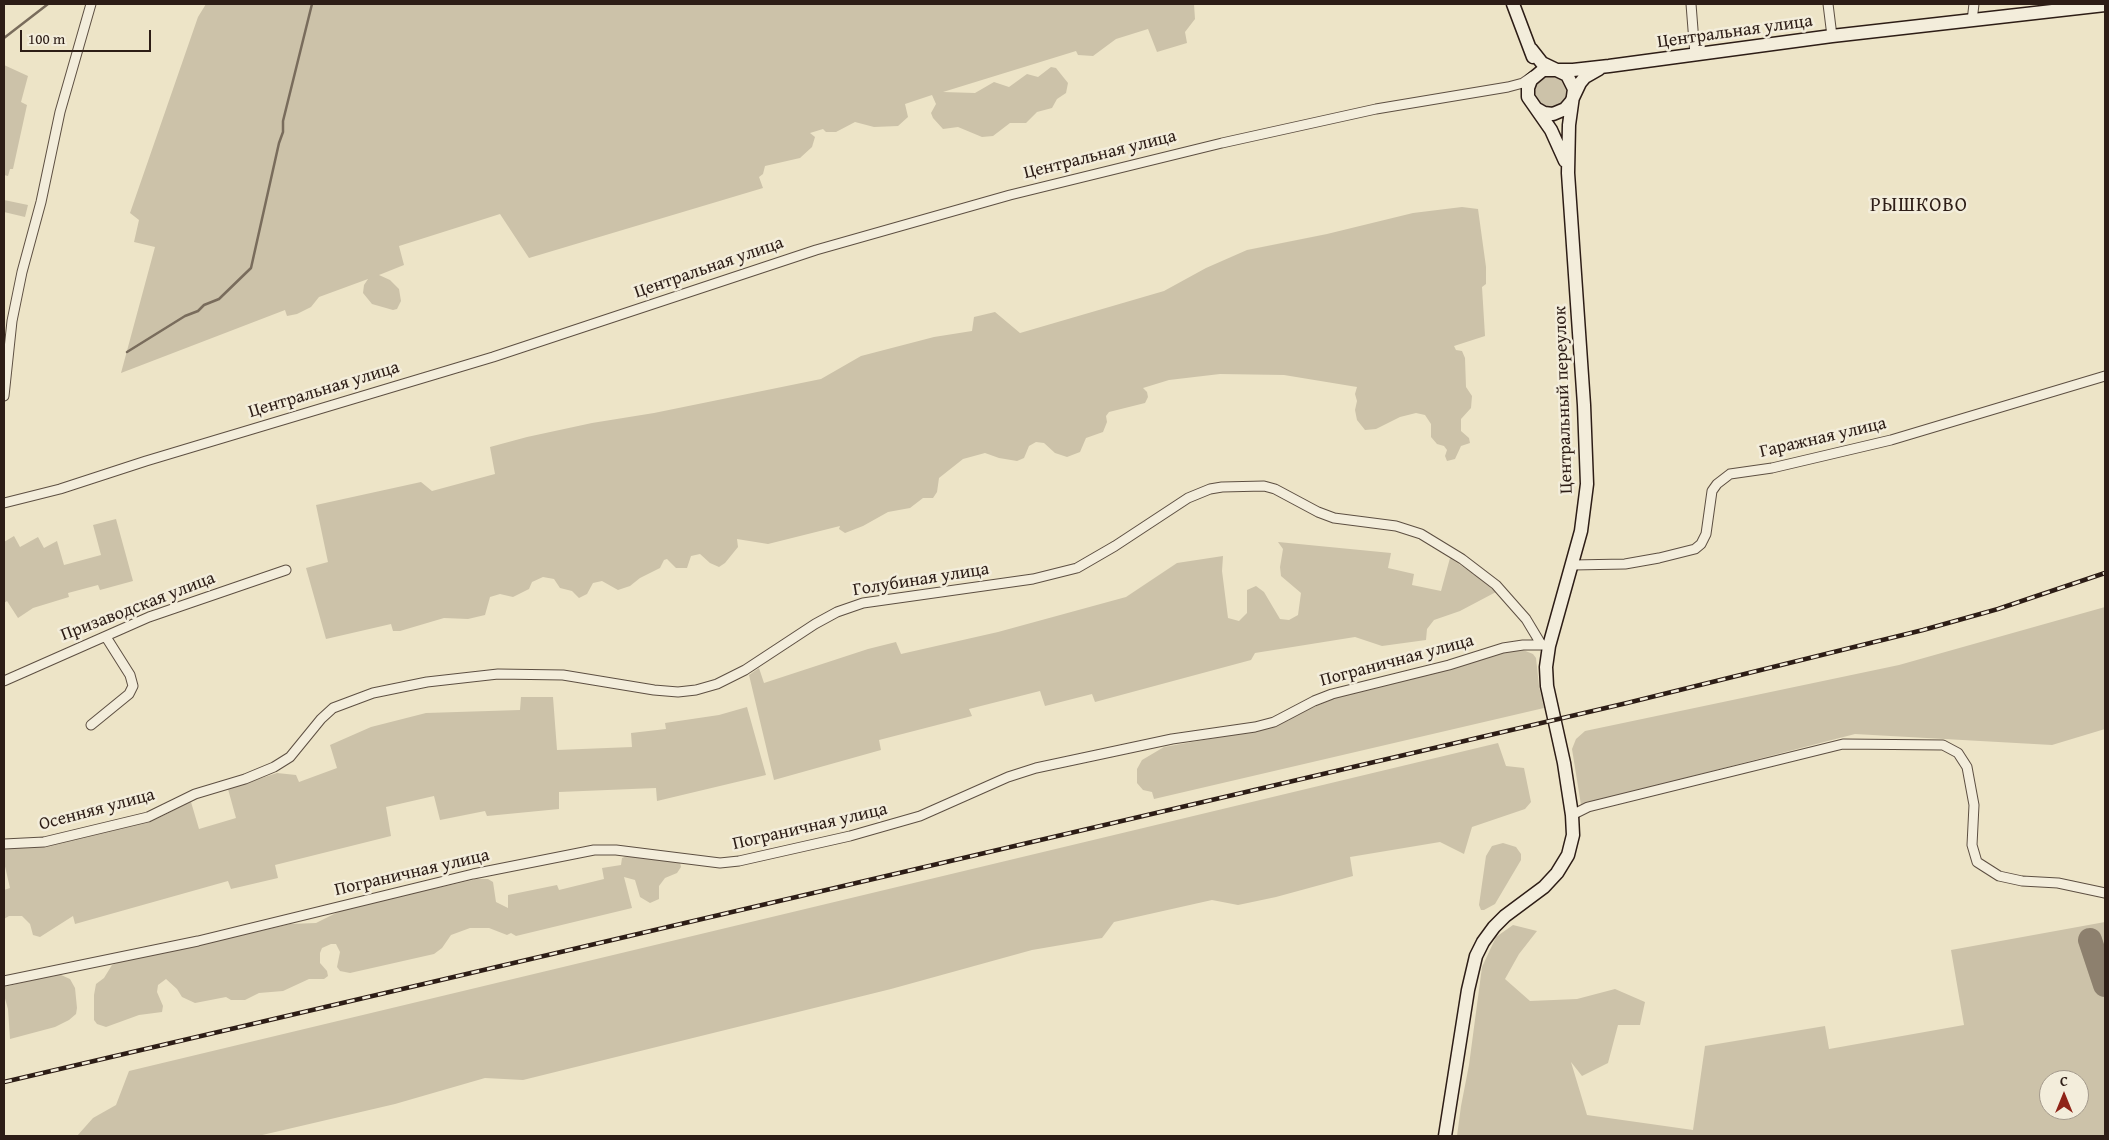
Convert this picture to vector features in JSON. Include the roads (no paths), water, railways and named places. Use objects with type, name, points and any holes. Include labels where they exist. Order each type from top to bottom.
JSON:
[{"type":"main road","points":[[1513,4],[1534,60],[1533,76],[1529,84],[1528,97],[1551,130],[1560,147],[1568,173]]},
{"type":"main road","name":"Центральная улица","points":[[1608,66],[1832,36],[2105,5]]},
{"type":"main road","points":[[1531,48],[1542,63],[1568,75],[1573,84],[1573,98],[1565,109],[1557,113],[1544,113],[1536,109]]},
{"type":"main road","points":[[1533,76],[1543,70],[1608,66]]},
{"type":"main road","points":[[1568,173],[1569,126],[1575,90],[1585,76],[1608,66]]},
{"type":"main road","name":"Центральный переулок","points":[[1445,1136],[1468,990],[1476,956],[1482,942],[1505,916],[1544,887],[1564,864],[1572,846],[1572,815],[1564,763],[1546,677],[1545,645],[1556,621],[1573,565],[1585,506],[1587,462],[1575,246],[1568,173]]},
{"type":"street","points":[[4,396],[12,321],[22,272],[41,202],[60,112],[91,4]]},
{"type":"street","points":[[1691,4],[1695,55]]},
{"type":"street","points":[[1828,4],[1832,36]]},
{"type":"street","points":[[1972,21],[1974,4]]},
{"type":"street","name":"Центральная улица","points":[[4,503],[60,489],[493,357],[816,250],[1010,195],[1222,142],[1435,98],[1508,87],[1533,76]]},
{"type":"street","points":[[1508,87],[1521,89],[1528,97]]},
{"type":"street","name":"Гаражная улица","points":[[1573,565],[1625,564],[1695,549],[1701,544],[1706,534],[1712,491],[1717,484],[1730,474],[1772,468],[1891,440],[2105,376]]},
{"type":"street","name":"Голубиная улица","points":[[195,794],[246,779],[274,767],[290,757],[321,719],[333,708],[374,693],[467,676],[534,674],[590,678],[654,690],[678,692],[696,690],[717,684],[746,670],[815,624],[851,606],[901,597],[1033,579],[1077,568],[1115,546],[1188,498],[1222,487],[1264,486],[1275,488],[1318,512],[1334,518],[1396,526],[1421,534],[1462,559],[1496,585],[1526,619],[1545,645]]},
{"type":"street","name":"Призаводская улица","points":[[4,681],[150,617],[286,570]]},
{"type":"street","points":[[91,725],[129,694],[133,686],[130,675],[106,637]]},
{"type":"street","name":"Пограничная улица","points":[[4,981],[198,941],[474,874],[594,850],[616,850],[703,861],[729,862],[814,844],[920,816],[1008,777],[1036,768],[1172,738],[1254,727],[1274,722],[1314,701],[1332,694],[1440,667],[1503,648],[1545,645]]},
{"type":"street","points":[[1572,815],[1588,807],[1843,744],[1943,745],[1958,753],[1966,767],[1974,805],[1972,846],[1977,862],[1999,876],[2022,881],[2058,883],[2105,892]]},
{"type":"street","name":"Осенняя улица","points":[[4,844],[44,842],[148,816],[195,794]]},
{"type":"waterway","points":[[4,38],[48,4]]},
{"type":"waterway","points":[[127,352],[185,316],[198,311],[204,305],[219,299],[251,268],[283,132],[283,121],[312,4]]},
{"type":"railway","points":[[4,1082],[1627,703],[1923,630],[1998,609],[2105,573]]},
{"type":"district","name":"РЫШКОВО","points":[[1919,206]]}]
